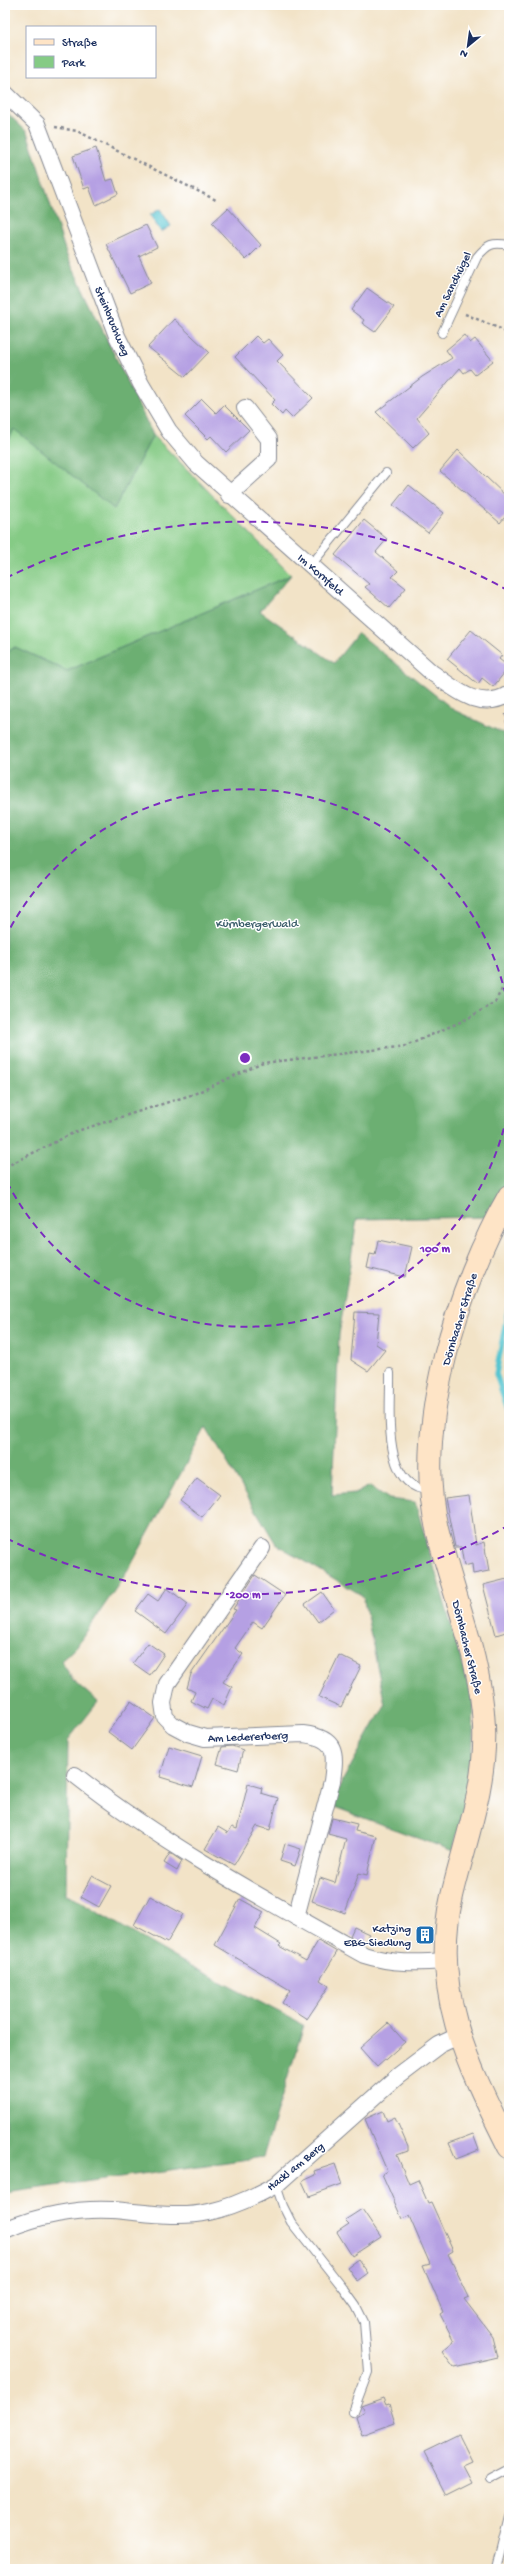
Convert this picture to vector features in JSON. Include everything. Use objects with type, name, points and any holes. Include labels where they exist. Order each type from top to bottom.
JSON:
[{"type":"street","name":"Steinbruchweg","points":[[5,93],[37,124],[117,336],[141,384],[169,431],[196,463],[229,495]]},
{"type":"street","points":[[229,495],[269,459],[269,439],[245,408]]},
{"type":"street","name":"Im Kornfeld","points":[[229,495],[311,565],[426,667],[456,690],[474,700],[488,702],[506,696]]},
{"type":"street","name":"Dörnbacher Straße","points":[[509,1196],[496,1219],[476,1265],[446,1357],[431,1444],[431,1490],[447,1568],[472,1652],[481,1693],[484,1728],[481,1776],[477,1802],[452,1898],[446,1933],[446,1961],[452,2011],[458,2036],[467,2061],[509,2147]]},
{"type":"street","name":"Am Ledererberg","points":[[262,1548],[167,1684],[162,1703],[165,1717],[173,1725],[205,1738],[303,1734],[318,1736],[327,1741],[333,1750],[335,1760],[332,1781],[296,1917]]},
{"type":"street","points":[[75,1775],[98,1793],[195,1857],[296,1917],[364,1955],[384,1961],[403,1963],[446,1961]]},
{"type":"street","name":"Hackl am Berg","points":[[5,2230],[28,2220],[88,2211],[179,2215],[208,2212],[232,2206],[276,2185],[398,2076],[439,2045],[458,2036]]},
{"type":"lane","name":"Am Sandhügel","points":[[442,333],[481,252],[496,243],[509,245]]},
{"type":"lane","points":[[311,565],[386,473]]},
{"type":"lane","points":[[390,1373],[391,1444],[397,1467],[413,1486],[431,1490]]},
{"type":"lane","points":[[276,2185],[283,2206],[291,2222],[343,2288],[356,2306],[364,2322],[368,2372],[353,2412]]},
{"type":"lane","points":[[490,2479],[509,2469]]},
{"type":"lane","points":[[496,2569],[509,2517]]},
{"type":"path","points":[[37,124],[78,131],[218,201]]},
{"type":"path","points":[[453,309],[504,330],[509,336]]},
{"type":"path","points":[[506,696],[509,745]]},
{"type":"path","points":[[5,1166],[77,1131],[194,1094],[263,1063],[406,1046],[467,1019],[495,1002],[509,976]]},
{"type":"green space","points":[[5,111],[27,132],[67,256],[153,435],[114,509],[14,429],[5,449]]},
{"type":"green space","points":[[14,428],[114,509],[153,435],[291,575],[67,671],[15,647],[5,654],[5,449]]},
{"type":"green space","name":"Kürnbergerwald","points":[[291,575],[260,611],[334,663],[358,633],[454,710],[503,733],[509,744],[509,1185],[489,1217],[357,1219],[339,1335],[332,1495],[355,1493],[370,1486],[389,1499],[415,1502],[474,1703],[472,1775],[453,1851],[329,1805],[385,1705],[363,1596],[276,1544],[206,1427],[129,1569],[76,1647],[61,1661],[74,1681],[98,1702],[68,1740],[66,1894],[183,1962],[304,2025],[263,2157],[5,2193],[5,654],[15,647],[67,671]]},
{"type":"water","points":[[160,209],[171,226],[161,232],[150,215]]},
{"type":"building","points":[[96,148],[106,181],[113,179],[118,194],[96,205],[89,187],[84,189],[73,156]]},
{"type":"building","points":[[228,208],[261,245],[246,260],[212,223]]},
{"type":"building","points":[[146,225],[157,247],[139,256],[151,283],[130,293],[106,244]]},
{"type":"building","points":[[367,288],[394,307],[375,332],[362,323],[364,320],[351,310]]},
{"type":"building","points":[[174,319],[209,352],[185,377],[148,347]]},
{"type":"building","points":[[464,335],[470,343],[475,339],[493,361],[475,375],[470,369],[464,373],[460,368],[417,418],[429,433],[413,448],[376,412],[422,377],[452,358],[446,350]]},
{"type":"building","points":[[256,336],[263,343],[268,339],[283,355],[277,361],[313,398],[292,418],[285,411],[282,415],[271,404],[275,400],[235,357]]},
{"type":"building","points":[[202,399],[216,413],[224,405],[249,430],[226,452],[211,436],[208,439],[185,416]]},
{"type":"building","points":[[458,450],[509,499],[509,512],[500,523],[440,471]]},
{"type":"building","points":[[409,485],[444,513],[428,533],[393,505]]},
{"type":"building","points":[[364,520],[387,539],[376,552],[398,571],[392,577],[406,588],[389,608],[365,587],[369,584],[335,555]]},
{"type":"building","points":[[471,630],[502,655],[499,659],[509,667],[493,687],[482,678],[478,684],[447,659]]},
{"type":"building","points":[[378,1240],[412,1247],[405,1277],[367,1268],[370,1254],[375,1255]]},
{"type":"building","points":[[355,1312],[379,1313],[376,1344],[385,1350],[368,1371],[351,1360]]},
{"type":"building","points":[[197,1478],[220,1495],[202,1517],[180,1500]]},
{"type":"building","points":[[469,1495],[476,1545],[484,1542],[489,1571],[473,1574],[472,1564],[464,1566],[461,1547],[455,1547],[445,1498]]},
{"type":"building","points":[[255,1575],[285,1595],[262,1628],[253,1622],[235,1648],[243,1654],[223,1682],[232,1687],[224,1705],[212,1699],[207,1709],[191,1701],[195,1692],[187,1688],[191,1674],[236,1610],[233,1609]]},
{"type":"building","points":[[507,1579],[509,1587],[509,1631],[496,1635],[483,1585]]},
{"type":"building","points":[[167,1588],[188,1604],[166,1634],[135,1611],[148,1594],[158,1601]]},
{"type":"building","points":[[322,1592],[334,1609],[318,1622],[305,1604]]},
{"type":"building","points":[[148,1643],[164,1654],[150,1675],[133,1663]]},
{"type":"building","points":[[339,1655],[361,1666],[341,1707],[319,1697]]},
{"type":"building","points":[[131,1701],[155,1718],[132,1750],[108,1732]]},
{"type":"building","points":[[169,1746],[202,1756],[193,1787],[160,1777]]},
{"type":"building","points":[[232,1746],[243,1750],[238,1770],[217,1764],[222,1747]]},
{"type":"building","points":[[248,1784],[262,1788],[261,1793],[278,1798],[270,1830],[257,1826],[234,1865],[205,1849],[218,1827],[228,1833],[232,1827],[237,1829]]},
{"type":"building","points":[[332,1818],[357,1824],[355,1831],[376,1836],[367,1875],[359,1873],[345,1913],[312,1901],[320,1878],[335,1883],[346,1839],[328,1834]]},
{"type":"building","points":[[285,1844],[301,1849],[295,1866],[280,1861]]},
{"type":"building","points":[[170,1853],[182,1861],[177,1871],[164,1863]]},
{"type":"building","points":[[92,1876],[111,1886],[99,1907],[81,1897]]},
{"type":"building","points":[[150,1896],[183,1914],[167,1943],[134,1925]]},
{"type":"building","points":[[240,1899],[264,1912],[255,1928],[281,1944],[279,1946],[306,1961],[318,1941],[337,1952],[320,1980],[329,1986],[307,2019],[282,2003],[290,1990],[215,1945]]},
{"type":"building","points":[[354,1927],[369,1934],[364,1944],[350,1936]]},
{"type":"building","points":[[388,2023],[405,2042],[377,2067],[360,2048]]},
{"type":"building","points":[[383,2111],[387,2121],[395,2117],[408,2147],[408,2151],[397,2155],[409,2184],[418,2180],[428,2203],[431,2202],[453,2251],[448,2254],[469,2297],[464,2299],[493,2337],[498,2357],[454,2367],[442,2351],[454,2341],[440,2314],[443,2312],[423,2266],[430,2264],[409,2216],[402,2219],[382,2174],[387,2171],[365,2119]]},
{"type":"building","points":[[473,2134],[479,2150],[456,2159],[449,2143]]},
{"type":"building","points":[[335,2164],[342,2184],[309,2196],[302,2181],[315,2175],[314,2171]]},
{"type":"building","points":[[362,2209],[381,2237],[352,2256],[337,2232],[349,2224],[345,2220]]},
{"type":"building","points":[[358,2259],[368,2273],[357,2281],[347,2267]]},
{"type":"building","points":[[383,2398],[386,2405],[389,2404],[395,2423],[362,2435],[356,2417],[364,2412],[361,2406]]},
{"type":"building","points":[[459,2435],[472,2461],[463,2465],[472,2482],[446,2495],[424,2452]]},
{"type":"waterway","points":[[509,1305],[496,1374],[509,1412]]},
{"type":"place","name":"Katzing EBG-Siedlung","points":[[425,1935]]}]
